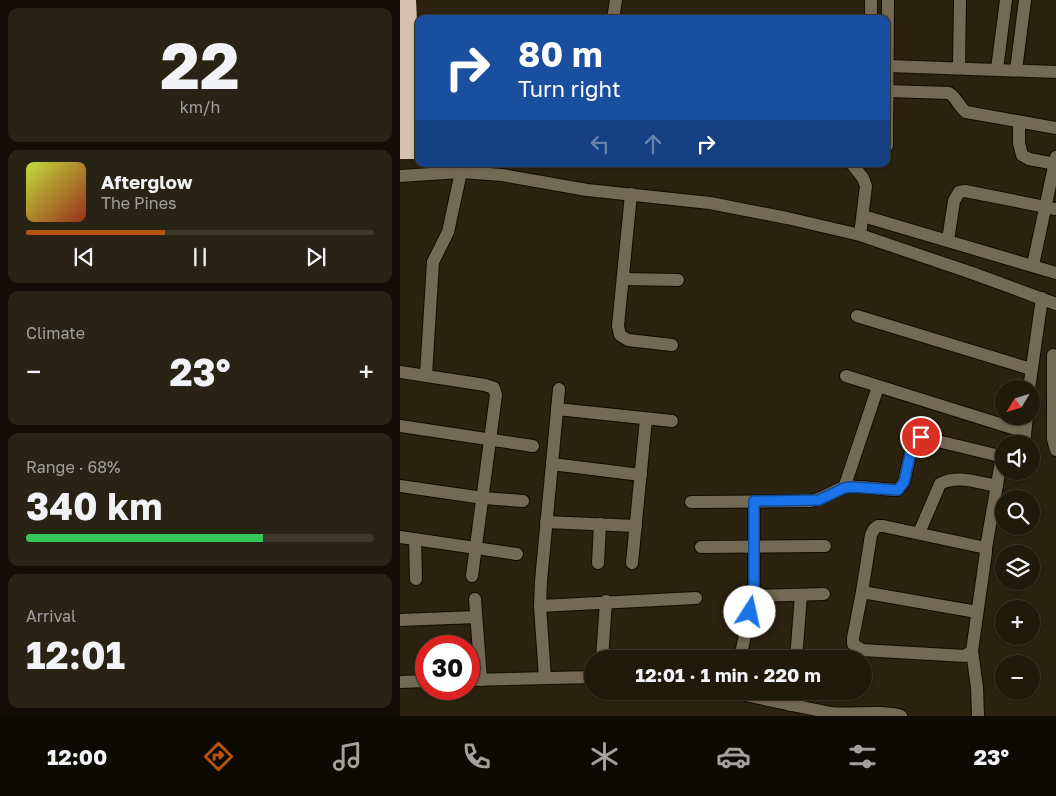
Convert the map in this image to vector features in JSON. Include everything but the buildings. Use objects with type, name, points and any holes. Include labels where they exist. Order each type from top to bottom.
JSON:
[{"type":"street","points":[[614,15],[616,0]]},
{"type":"street","points":[[870,15],[871,0]]},
{"type":"street","points":[[888,0],[888,15]]},
{"type":"street","points":[[959,68],[960,0]]},
{"type":"street","points":[[997,69],[1006,0]]},
{"type":"street","points":[[1016,70],[1025,0]]},
{"type":"street","points":[[890,66],[1056,72]]},
{"type":"street","points":[[890,91],[949,93],[954,96],[966,112],[1056,128]]},
{"type":"street","points":[[1019,122],[1019,143],[1022,155],[1029,159],[1056,162],[1051,208],[1033,265]]},
{"type":"street","points":[[854,167],[863,178],[866,186],[860,235]]},
{"type":"street","points":[[400,176],[461,172],[502,175],[587,190],[710,203],[787,218],[860,235],[1056,304]]},
{"type":"street","points":[[426,375],[433,262],[448,232],[461,172]]},
{"type":"street","points":[[948,240],[954,201],[959,192],[965,191],[1051,208]]},
{"type":"street","points":[[631,194],[618,326],[620,335],[628,340],[638,342],[672,345]]},
{"type":"street","points":[[863,216],[1056,273]]},
{"type":"street","points":[[623,279],[678,280]]},
{"type":"street","points":[[1031,380],[1042,298]]},
{"type":"street","points":[[857,316],[1032,369]]},
{"type":"street","points":[[1053,355],[1053,438],[1056,450]]},
{"type":"street","points":[[400,372],[494,388],[496,395],[472,576]]},
{"type":"street","points":[[846,376],[1016,435]]},
{"type":"street","points":[[844,488],[878,386]]},
{"type":"street","points":[[545,678],[540,606],[541,581],[559,389]]},
{"type":"street","points":[[557,409],[672,421]]},
{"type":"street","points":[[632,563],[646,419]]},
{"type":"street","points":[[400,426],[533,446]]},
{"type":"street","points":[[691,502],[819,500],[844,488],[898,490],[904,482],[913,442],[916,438],[921,437],[995,454]]},
{"type":"street","points":[[552,464],[641,475]]},
{"type":"street","points":[[919,533],[940,484],[947,480],[955,479],[998,486]]},
{"type":"street","points":[[978,716],[977,688],[972,651],[986,548],[999,480]]},
{"type":"street","points":[[400,486],[483,498],[523,501]]},
{"type":"street","points":[[742,650],[753,596],[754,501]]},
{"type":"street","points":[[546,522],[636,526]]},
{"type":"street","points":[[598,563],[600,524]]},
{"type":"street","points":[[972,651],[965,656],[862,650],[853,644],[852,638],[871,535],[878,526],[986,548]]},
{"type":"street","points":[[400,537],[517,554]]},
{"type":"street","points":[[415,539],[416,579]]},
{"type":"street","points":[[701,547],[825,546]]},
{"type":"street","points":[[862,592],[977,612]]},
{"type":"street","points":[[753,596],[824,594]]},
{"type":"street","points":[[797,650],[801,595]]},
{"type":"street","points":[[540,606],[696,598]]},
{"type":"street","points":[[474,599],[476,635]]},
{"type":"street","points":[[603,650],[606,602]]},
{"type":"street","points":[[400,620],[476,618]]},
{"type":"street","points":[[480,680],[584,677]]},
{"type":"street","points":[[400,682],[415,681]]},
{"type":"street","points":[[767,700],[814,713],[846,715],[888,714],[901,716]]},
{"type":"street","points":[[790,705],[791,700]]},
{"type":"route","points":[[750,612],[754,592],[754,501],[819,500],[844,488],[852,487],[898,490],[904,482],[913,442],[916,438],[921,437]]}]
